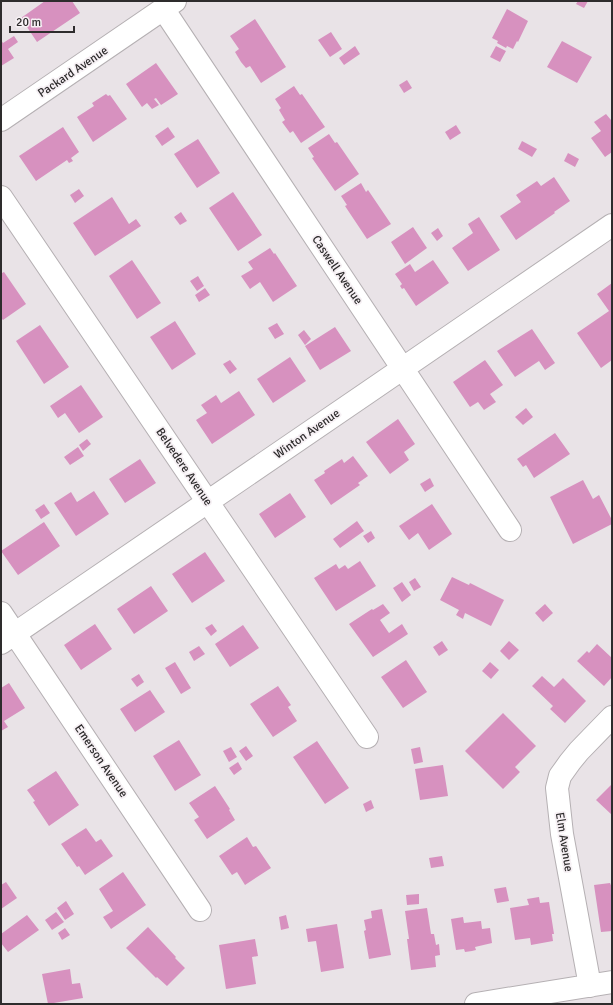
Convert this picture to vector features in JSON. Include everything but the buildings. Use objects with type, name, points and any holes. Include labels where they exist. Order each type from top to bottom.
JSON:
[{"type":"street","name":"Packard Avenue","points":[[1,120],[170,5]]},
{"type":"street","name":"Caswell Avenue","points":[[170,5],[402,368],[510,530]]},
{"type":"street","name":"Belvedere Avenue","points":[[1,197],[367,737]]},
{"type":"street","name":"Winton Avenue","points":[[8,638],[208,503],[402,368],[612,225]]},
{"type":"street","name":"Emerson Avenue","points":[[1,613],[8,638],[200,910]]},
{"type":"street","name":"Elm Avenue","points":[[590,986],[562,834],[557,788],[560,776],[574,757],[612,717]]},
{"type":"street","points":[[476,1004],[612,982]]}]
